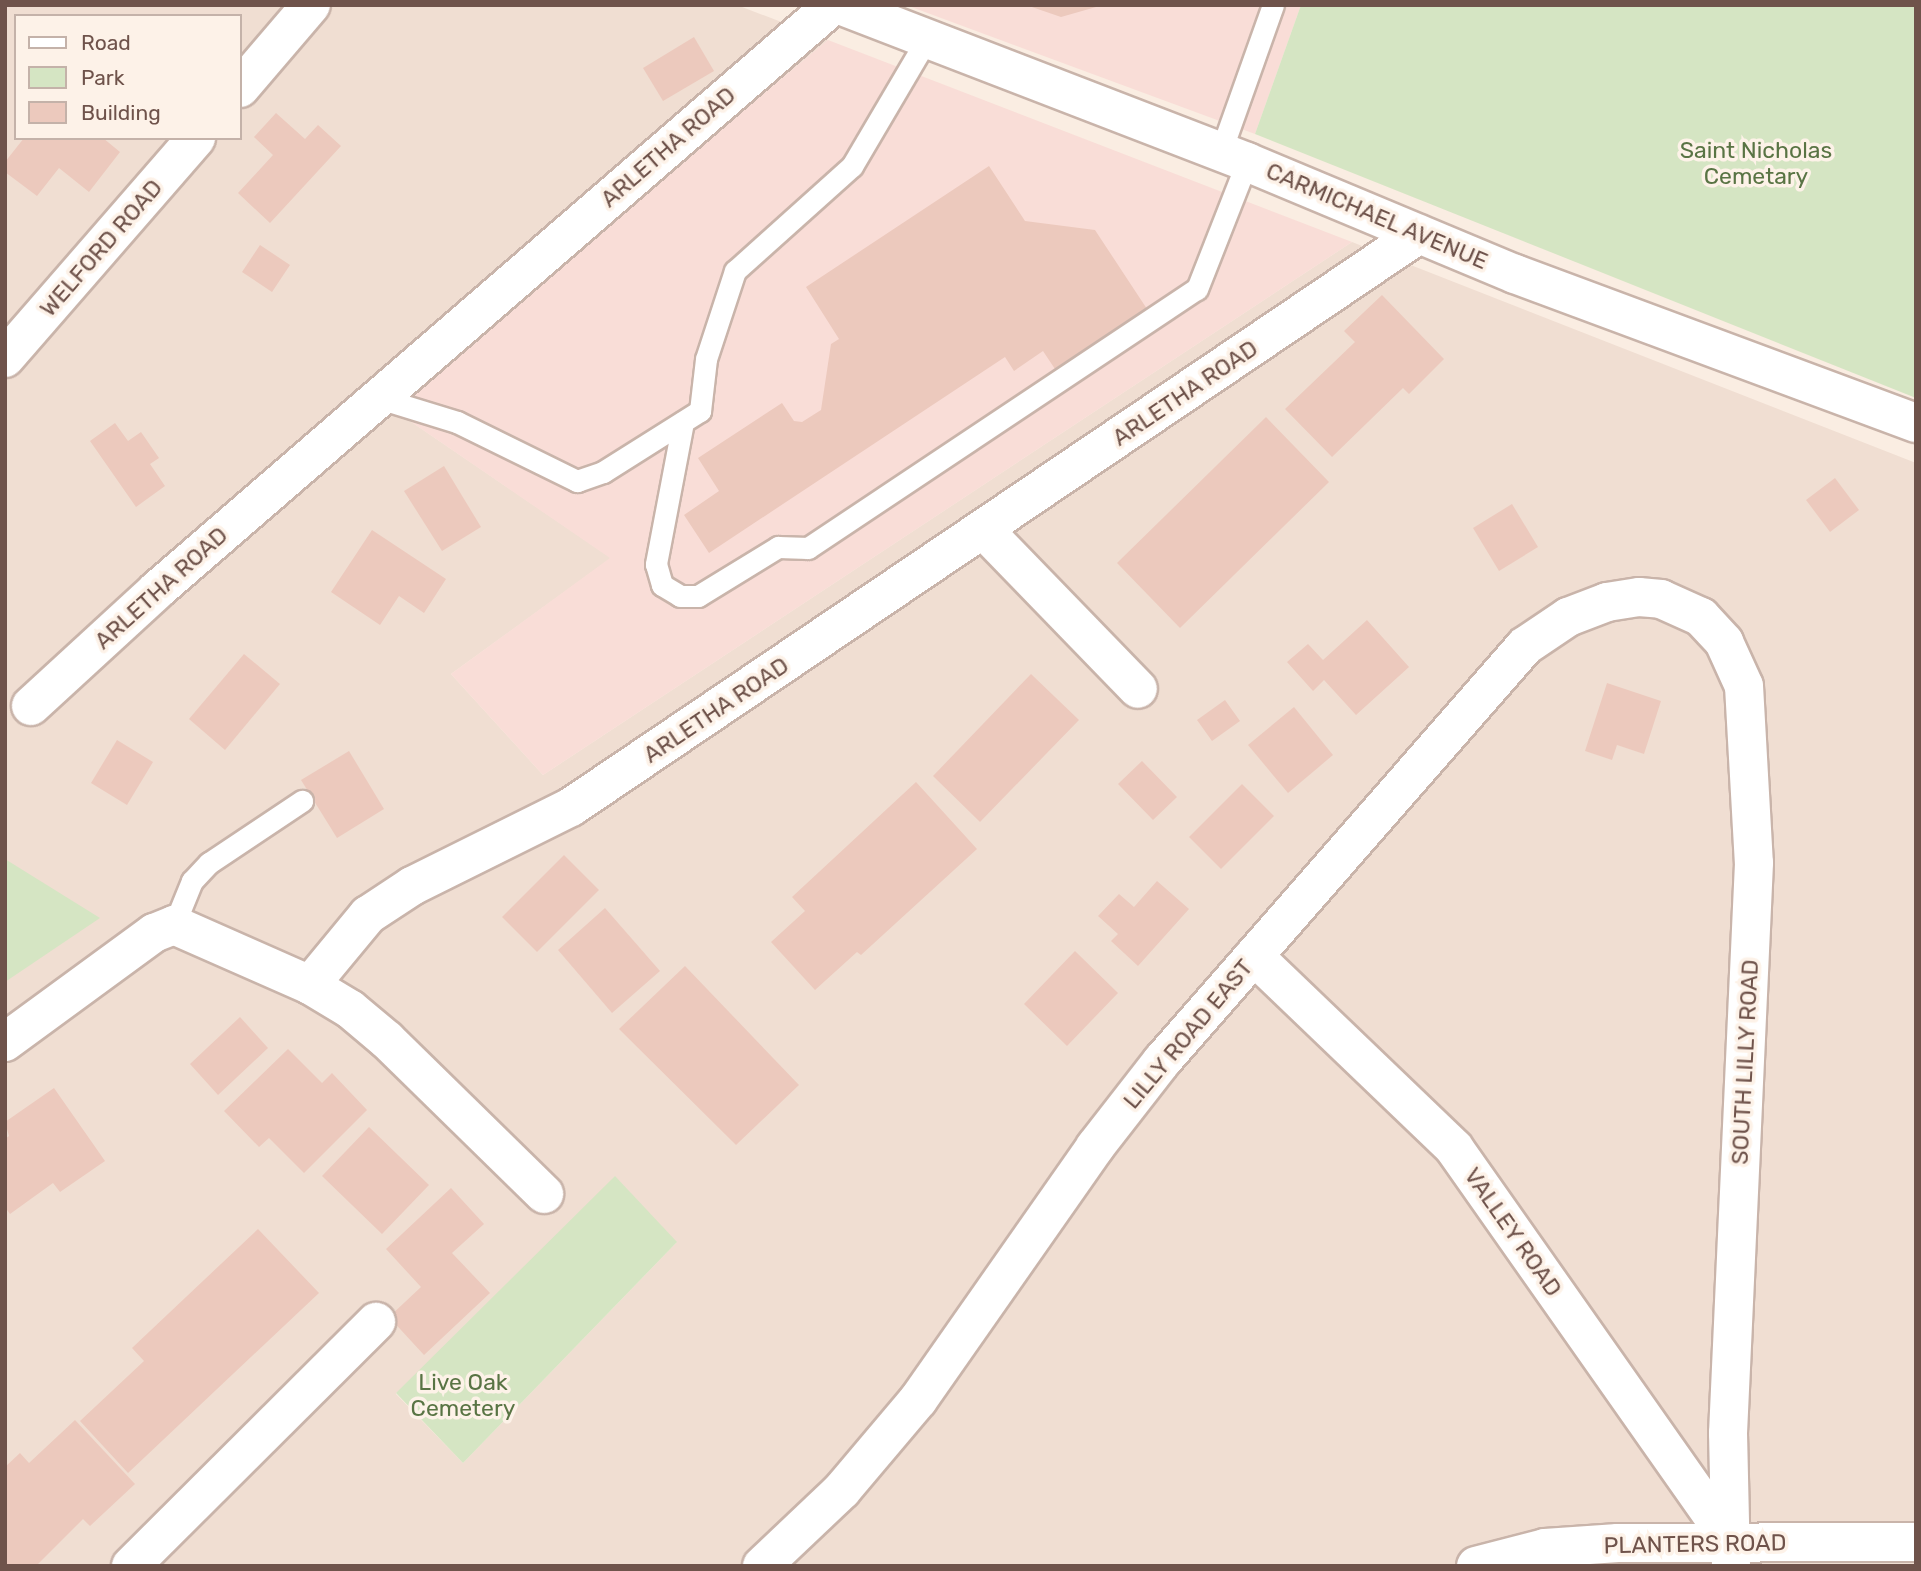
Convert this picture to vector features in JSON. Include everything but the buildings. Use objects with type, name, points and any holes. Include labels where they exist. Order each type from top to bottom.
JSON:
[{"type":"street","points":[[242,86],[311,5]]},
{"type":"street","name":"ARLETHA ROAD","points":[[31,706],[379,398],[833,5]]},
{"type":"street","name":"CARMICHAEL AVENUE","points":[[839,5],[881,12],[928,37],[1234,156],[1419,234],[1916,424]]},
{"type":"street","name":"WELFORD ROAD","points":[[5,358],[194,140]]},
{"type":"street","name":"ARLETHA ROAD","points":[[310,985],[368,915],[412,887],[571,807],[1419,234]]},
{"type":"street","points":[[984,530],[1138,689]]},
{"type":"street","name":"LILLY ROAD EAST","points":[[762,1566],[842,1490],[918,1400],[1095,1147],[1161,1062],[1525,646],[1568,617],[1607,602],[1639,597],[1682,607]]},
{"type":"street","name":"SOUTH LILLY ROAD","points":[[1682,607],[1702,617],[1724,642],[1744,686],[1754,863],[1728,1433],[1731,1554]]},
{"type":"street","points":[[5,1042],[154,933],[174,925],[310,985],[350,1009],[387,1040],[544,1194]]},
{"type":"street","name":"VALLEY ROAD","points":[[1254,956],[1454,1149],[1731,1554]]},
{"type":"street","points":[[131,1566],[376,1322]]},
{"type":"street","name":"PLANTERS ROAD","points":[[1476,1566],[1545,1548],[1731,1554],[1916,1542]]},
{"type":"lane","points":[[683,422],[656,564],[662,585],[680,596],[698,596],[778,547],[808,548],[1197,289],[1273,5]]},
{"type":"lane","points":[[379,398],[447,418],[576,481],[603,472],[700,411],[706,359],[735,271],[852,166],[928,37]]},
{"type":"lane","points":[[174,925],[192,881],[208,863],[302,802]]},
{"type":"shaded area","points":[[5,5],[737,5],[828,40],[388,406],[611,558],[451,674],[543,775],[1352,242],[1916,463],[1916,1566],[5,1566]],"holes":[[[677,1242],[463,1463],[396,1393]]]},
{"type":"shaded area","points":[[906,5],[1301,5],[1255,134]]},
{"type":"shaded area","points":[[828,40],[1352,242],[543,775],[451,674],[610,558],[388,406]]},
{"type":"green space","name":"Saint Nicholas Cemetary","points":[[1301,5],[1916,5],[1916,398],[1255,134]]},
{"type":"green space","points":[[5,859],[100,918],[5,982]]},
{"type":"green space","name":"Live Oak Cemetery","points":[[615,1176],[677,1242],[463,1463],[396,1393]]}]
